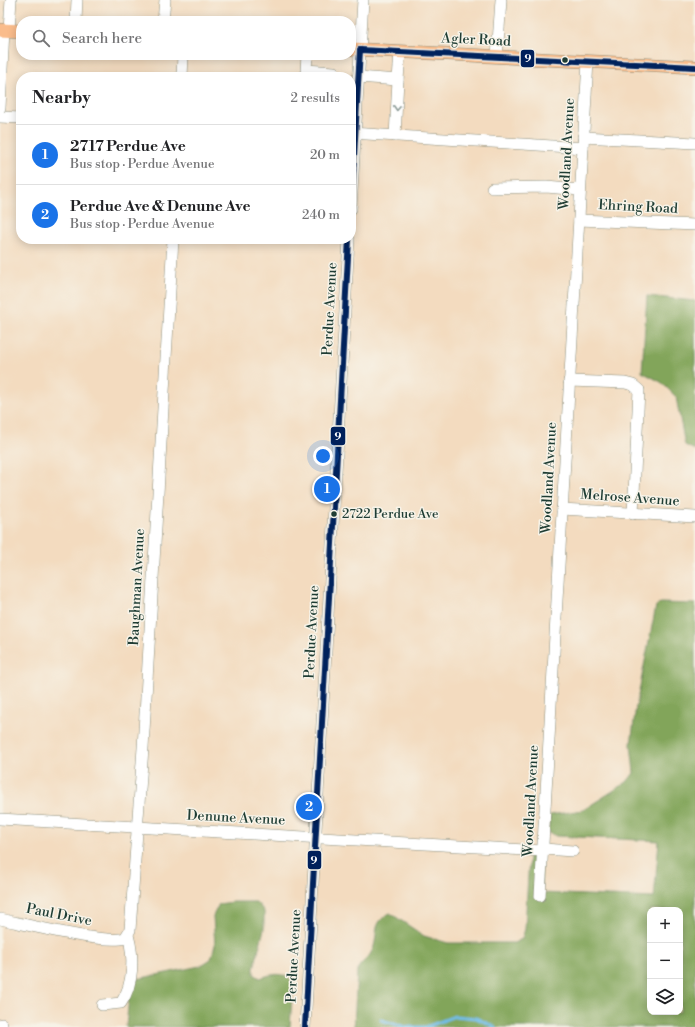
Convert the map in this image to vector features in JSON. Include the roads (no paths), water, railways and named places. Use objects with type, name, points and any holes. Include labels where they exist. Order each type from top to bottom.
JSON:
[{"type":"main road","name":"Agler Road","points":[[356,50],[695,67]]},
{"type":"street","points":[[0,108],[11,0]]},
{"type":"street","points":[[76,16],[77,0]]},
{"type":"street","points":[[163,16],[165,0]]},
{"type":"street","points":[[356,44],[363,0]]},
{"type":"street","points":[[497,57],[501,0]]},
{"type":"street","points":[[395,136],[400,52]]},
{"type":"street","points":[[356,59],[358,77],[356,98]]},
{"type":"street","points":[[182,72],[183,60]]},
{"type":"street","points":[[307,60],[306,70],[334,72]]},
{"type":"street","name":"Woodland Avenue","points":[[540,896],[588,61]]},
{"type":"street","points":[[358,77],[398,80]]},
{"type":"street","points":[[0,117],[16,118]]},
{"type":"street","points":[[356,133],[395,136],[583,142],[695,143]]},
{"type":"street","points":[[492,188],[546,187],[580,190]]},
{"type":"street","name":"Ehring Road","points":[[579,220],[695,225]]},
{"type":"street","name":"Baughman Avenue","points":[[102,1005],[121,1003],[126,996],[132,952],[128,935],[130,930],[143,748],[173,244]]},
{"type":"street","name":"Perdue Avenue","points":[[306,1027],[349,244]]},
{"type":"street","points":[[569,381],[625,383],[633,385],[639,390],[633,514]]},
{"type":"street","name":"Melrose Avenue","points":[[562,509],[695,517]]},
{"type":"street","name":"Denune Avenue","points":[[0,819],[316,838],[573,851]]},
{"type":"street","name":"Paul Drive","points":[[0,919],[61,932],[112,940],[120,940],[128,935]]},
{"type":"waterway","points":[[381,1020],[406,1027],[426,1027],[455,1016],[476,1018],[495,1027]]},
{"type":"place","name":"2717 Perdue Ave","points":[[327,489]]},
{"type":"place","name":"2722 Perdue Ave","points":[[334,514]]},
{"type":"place","name":"Perdue Ave & Denune Ave","points":[[309,807]]}]
